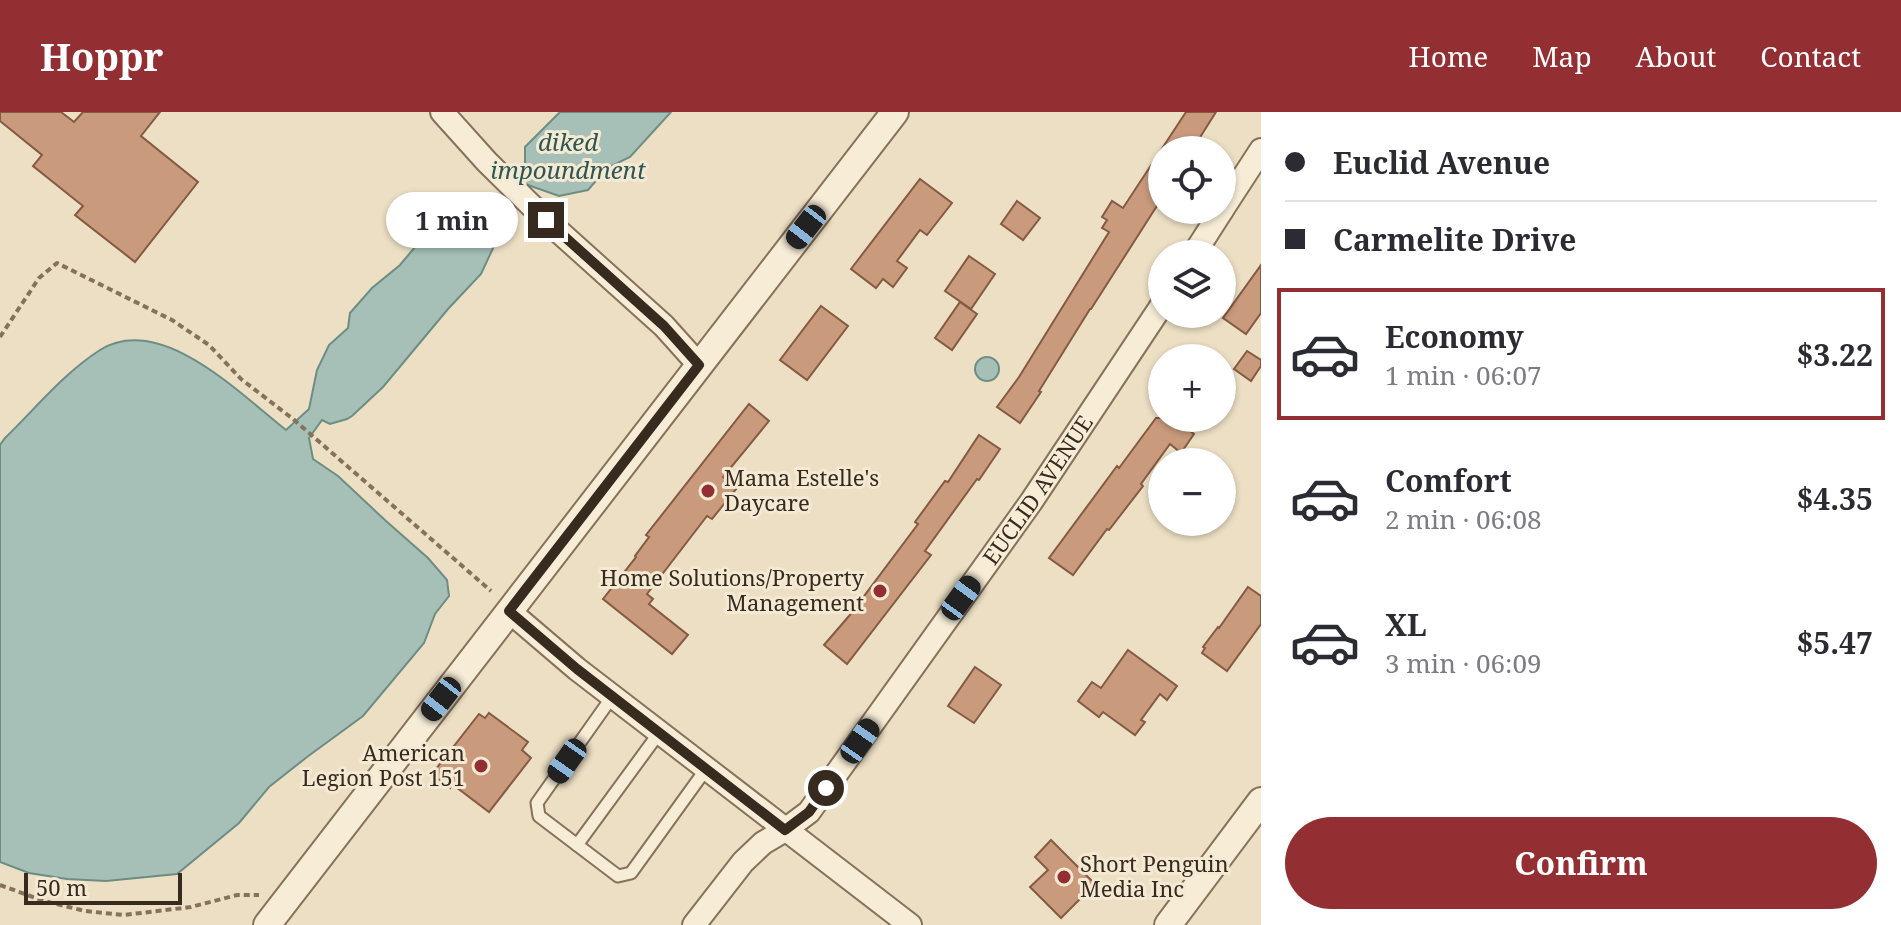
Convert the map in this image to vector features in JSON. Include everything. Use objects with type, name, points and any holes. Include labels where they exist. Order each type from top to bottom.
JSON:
[{"type":"street","points":[[442,112],[487,162],[546,220],[664,326],[699,365]]},
{"type":"street","points":[[267,925],[895,112]]},
{"type":"street","points":[[1236,188],[1261,150]]},
{"type":"street","name":"EUCLID AVENUE","points":[[694,925],[743,862],[763,843],[809,812],[1031,502],[1148,326]]},
{"type":"street","points":[[509,611],[612,697],[910,925]]},
{"type":"street","points":[[1168,925],[1261,801]]},
{"type":"lane","points":[[612,697],[537,803],[539,816],[618,876],[631,873],[706,769]]},
{"type":"lane","points":[[577,845],[659,733]]},
{"type":"path","points":[[0,337],[39,278],[57,263],[172,320],[209,345],[241,379],[293,419],[491,591]]},
{"type":"path","points":[[0,885],[44,901],[85,911],[124,915],[191,907],[237,895],[259,895],[283,904]]},
{"type":"water","name":"diked impoundment","points":[[560,112],[671,112],[630,157],[607,168],[588,190],[559,196],[525,184],[525,147]]},
{"type":"water","points":[[514,203],[481,274],[383,387],[347,419],[330,424],[322,420],[309,438],[313,459],[338,476],[428,558],[447,580],[449,596],[435,614],[424,643],[363,716],[269,787],[239,823],[177,874],[106,881],[67,879],[29,873],[0,862],[0,445],[5,438],[74,369],[100,350],[124,341],[148,342],[174,349],[223,379],[286,430],[309,409],[317,370],[329,345],[348,328],[350,313],[372,288],[400,265],[415,247],[440,230]]},
{"type":"water","points":[[987,357],[995,361],[999,369],[995,377],[987,381],[979,377],[975,369],[979,361]]},
{"type":"building","points":[[0,112],[61,112],[74,122],[83,112],[160,112],[141,136],[198,182],[135,262],[75,215],[83,206],[33,166],[42,155],[0,121]]},
{"type":"building","points":[[1186,112],[1216,112],[1201,136],[1170,136]]},
{"type":"building","points":[[1148,170],[1148,220],[1020,423],[997,407],[1109,232],[1102,228],[1107,220],[1102,217],[1112,201],[1123,208]]},
{"type":"building","points":[[920,179],[952,203],[927,235],[920,230],[897,261],[907,268],[893,287],[883,279],[876,288],[851,269]]},
{"type":"building","points":[[1017,201],[1040,218],[1023,240],[1001,224]]},
{"type":"building","points":[[969,256],[995,274],[971,309],[945,291]]},
{"type":"building","points":[[1261,265],[1261,313],[1246,334],[1236,327],[1236,300]]},
{"type":"building","points":[[960,302],[977,314],[952,350],[935,338]]},
{"type":"building","points":[[821,306],[848,326],[807,380],[780,360]]},
{"type":"building","points":[[1247,351],[1261,360],[1261,366],[1251,381],[1236,370]]},
{"type":"building","points":[[749,404],[769,421],[723,477],[737,488],[712,519],[707,516],[647,594],[653,599],[649,604],[688,635],[672,654],[603,599],[636,557],[649,537],[646,535]]},
{"type":"building","points":[[1148,429],[1148,432],[1194,434],[1184,448],[1175,448],[1170,444],[1167,448],[1148,448],[1148,474],[1141,484],[1143,486],[1073,575],[1049,558],[1117,466],[1119,468]]},
{"type":"building","points":[[979,435],[1000,449],[925,551],[931,555],[847,664],[824,645],[918,524],[915,522],[945,481],[948,482]]},
{"type":"building","points":[[1248,587],[1261,596],[1261,624],[1227,671],[1202,653],[1203,647]]},
{"type":"building","points":[[1128,650],[1177,686],[1167,700],[1160,694],[1141,720],[1145,722],[1135,735],[1103,712],[1099,717],[1078,701],[1092,682],[1101,688]]},
{"type":"building","points":[[975,667],[1001,685],[974,723],[948,706]]},
{"type":"building","name":"American Legion Post 151","points":[[489,713],[528,742],[522,750],[531,758],[489,812],[452,784],[450,788],[432,774],[479,714],[485,718]]},
{"type":"building","name":"Short Penguin Media Inc","points":[[1051,840],[1095,884],[1061,918],[1030,887],[1048,870],[1035,857]]},
{"type":"place","name":"Mama Estelle's Daycare","points":[[708,491]]},
{"type":"place","name":"Home Solutions/Property Management","points":[[880,591]]},
{"type":"place","name":"American Legion Post 151","points":[[481,766]]},
{"type":"place","name":"Short Penguin Media Inc","points":[[1064,877]]},
{"type":"route","points":[[546,220],[664,326],[699,365],[509,611],[577,669],[785,830],[809,812],[826,788]]}]
